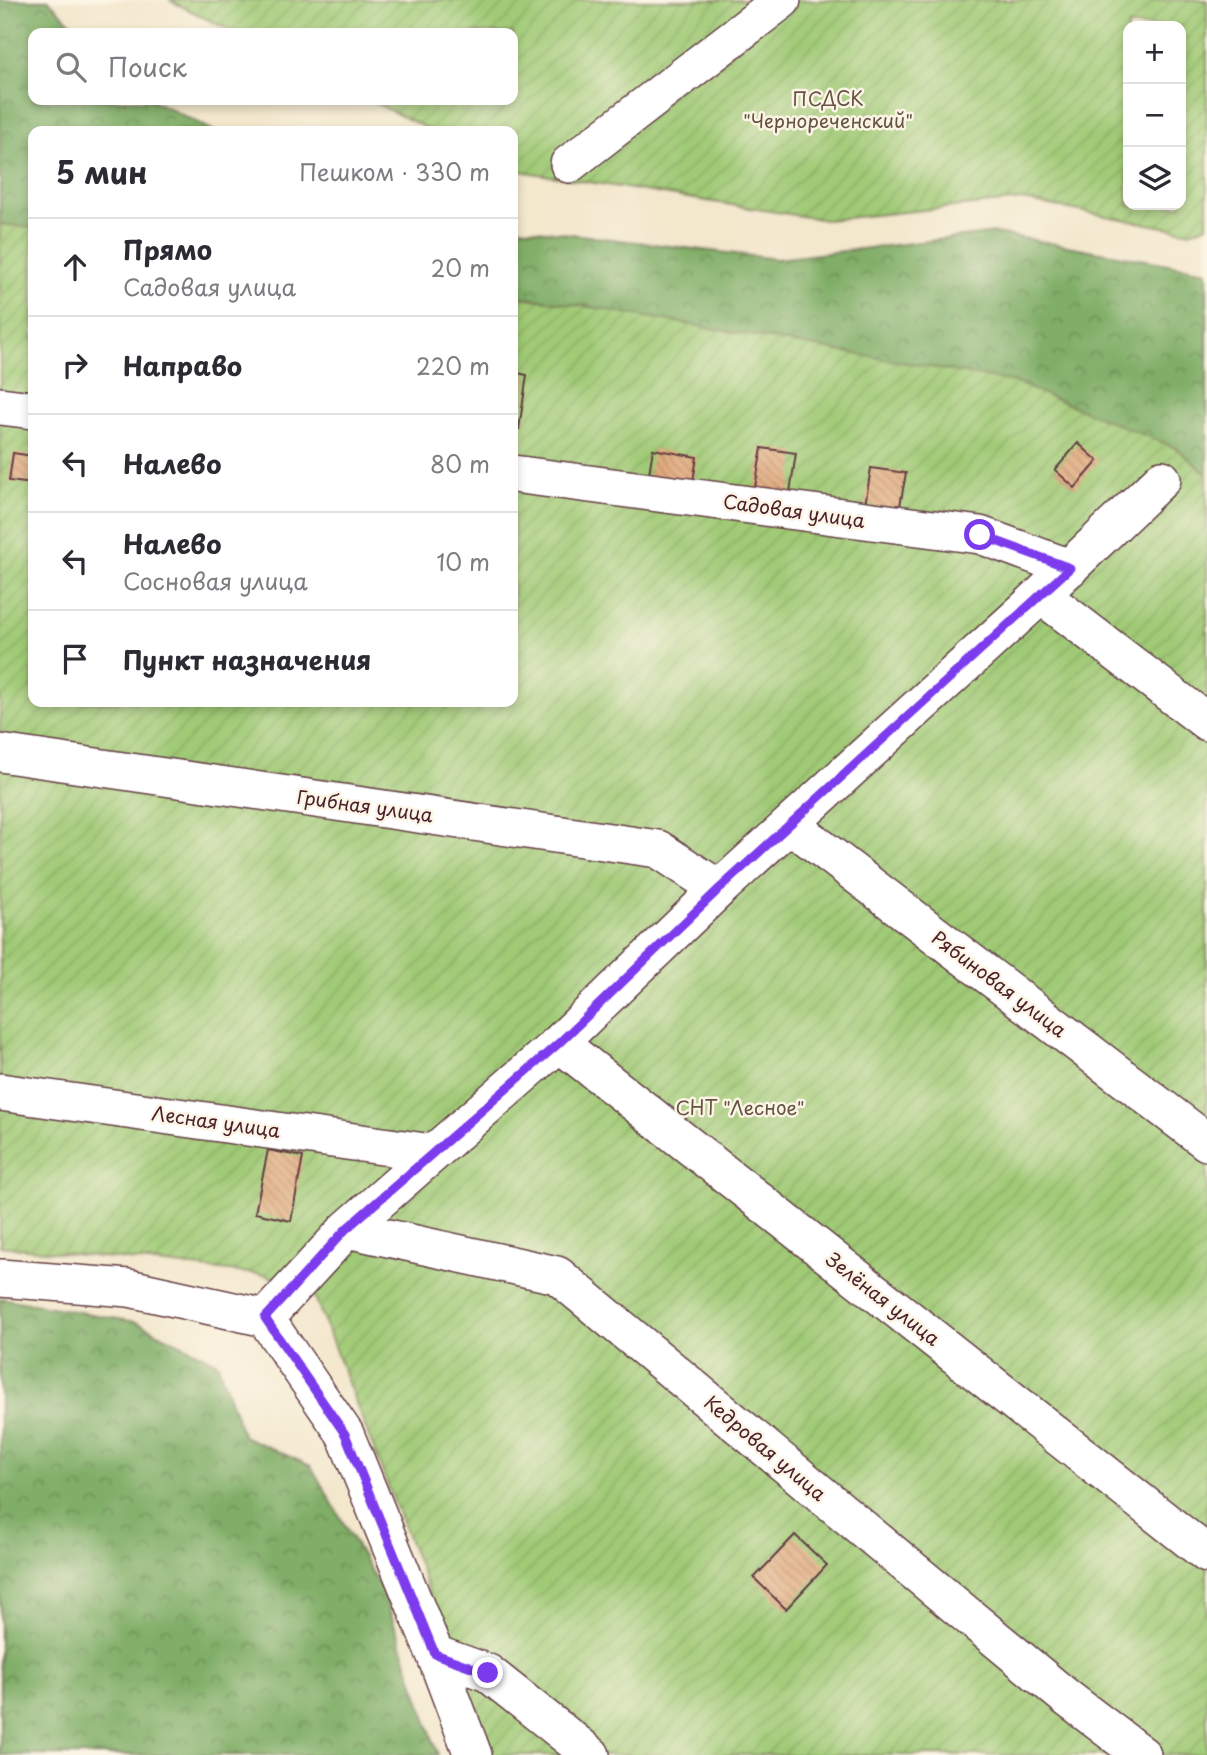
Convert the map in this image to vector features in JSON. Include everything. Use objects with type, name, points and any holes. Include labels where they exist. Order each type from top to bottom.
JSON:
[{"type":"street","points":[[569,164],[782,0]]},
{"type":"street","points":[[0,406],[28,409]]},
{"type":"street","name":"Садовая улица","points":[[518,475],[980,535],[1070,568]]},
{"type":"street","points":[[265,1318],[346,1229],[559,1043],[719,889],[1041,595],[1162,479]]},
{"type":"street","points":[[1041,595],[1207,722]]},
{"type":"street","name":"Грибная улица","points":[[0,753],[658,849],[719,889]]},
{"type":"street","name":"Рябиновая улица","points":[[791,825],[1207,1142]]},
{"type":"street","name":"Зелёная улица","points":[[559,1043],[1207,1554]]},
{"type":"street","name":"Лесная улица","points":[[0,1092],[432,1153]]},
{"type":"street","name":"Кедровая улица","points":[[346,1229],[557,1275],[1056,1689],[1142,1755]]},
{"type":"street","points":[[0,1278],[129,1288],[265,1318],[345,1434],[435,1654],[473,1755]]},
{"type":"street","points":[[435,1654],[488,1673],[591,1755]]},
{"type":"green space","points":[[0,0],[48,0],[76,28],[28,28],[28,105],[162,105],[204,126],[28,126],[28,227],[0,224]]},
{"type":"green space","name":"ПСДСК \"Чернореченский\"","points":[[169,0],[1207,0],[1207,225],[1190,232],[1022,200],[826,220],[518,171],[518,126],[422,126],[379,105],[518,105],[518,28],[225,28]]},
{"type":"green space","name":"СНТ \"Лесное\"","points":[[0,224],[28,227],[28,707],[518,707],[518,297],[596,308],[1014,382],[1176,448],[1207,474],[1207,1755],[492,1755],[313,1292],[266,1275],[0,1246]]},
{"type":"green space","points":[[518,228],[777,259],[995,233],[1207,271],[1207,474],[1176,448],[596,308],[518,297]]},
{"type":"green space","points":[[0,1298],[136,1322],[217,1362],[243,1436],[311,1466],[384,1594],[438,1755],[0,1755]]},
{"type":"building","points":[[518,373],[527,375],[518,429]]},
{"type":"building","points":[[1078,443],[1098,461],[1075,488],[1055,470]]},
{"type":"building","points":[[762,448],[796,453],[789,499],[754,493]]},
{"type":"building","points":[[653,449],[697,457],[692,487],[648,480]]},
{"type":"building","points":[[13,453],[28,455],[28,483],[9,481]]},
{"type":"building","points":[[871,468],[906,473],[899,511],[865,505]]},
{"type":"building","points":[[268,1150],[303,1157],[291,1221],[255,1213]]},
{"type":"building","points":[[795,1535],[827,1565],[786,1609],[754,1578]]},
{"type":"route","points":[[488,1673],[435,1654],[345,1434],[265,1318],[346,1229],[559,1043],[719,889],[1070,568],[980,535]]}]
